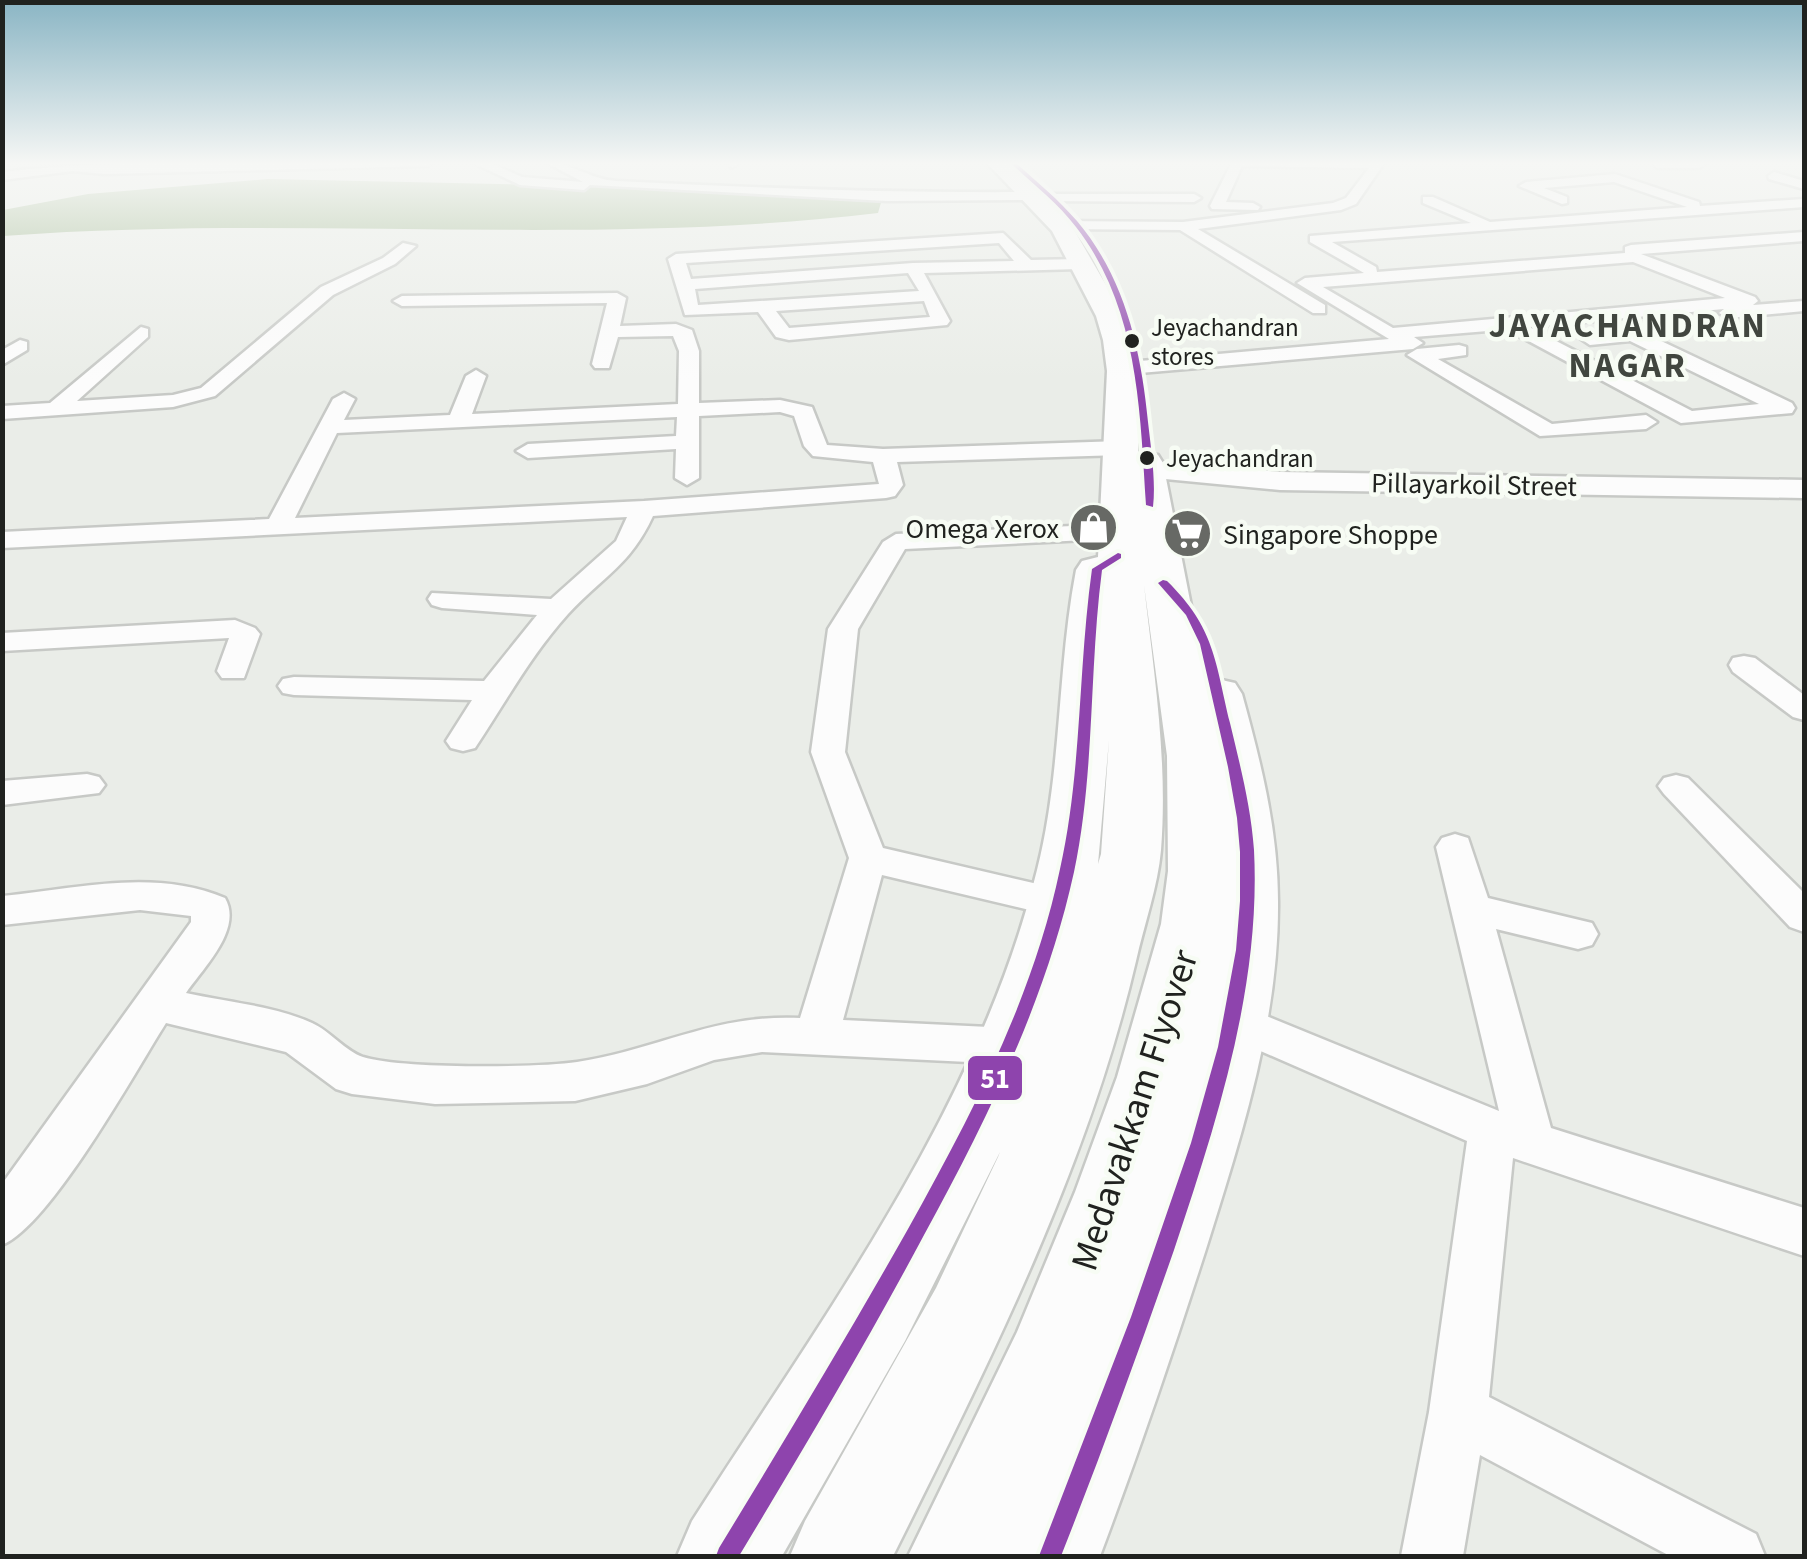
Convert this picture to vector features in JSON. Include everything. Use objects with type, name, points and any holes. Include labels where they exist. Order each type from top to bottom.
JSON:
[{"type":"main road","points":[[1050,1556],[1124,1368],[1194,1162],[1232,1020],[1242,964],[1247,851],[1205,638],[1133,512],[1118,316],[1065,235]]},
{"type":"main road","points":[[840,1556],[966,1318],[1060,1098],[1106,960],[1130,854],[1137,764],[1133,512],[1140,367],[1118,316],[1068,235]]},
{"type":"main road","points":[[727,1556],[894,1276],[1010,1046],[1059,903],[1080,789],[1092,596],[1098,569],[1133,512]]},
{"type":"main road","name":"Medavakkam Flyover","points":[[958,1556],[1048,1363],[1114,1192],[1153,1077],[1194,924],[1198,871],[1194,756],[1133,512]]},
{"type":"street","points":[[991,235],[1003,238],[1026,265]]},
{"type":"street","points":[[1000,235],[1078,260]]},
{"type":"street","points":[[1197,235],[1519,430],[1538,436],[1572,436],[1804,410]]},
{"type":"street","points":[[1309,235],[1370,270]]},
{"type":"street","points":[[1315,238],[1361,235]]},
{"type":"street","points":[[683,238],[676,260],[691,311],[931,296]]},
{"type":"street","points":[[676,260],[1003,238]]},
{"type":"street","points":[[1269,278],[1800,238]]},
{"type":"street","points":[[1707,264],[1677,252],[1736,248],[1721,242]]},
{"type":"street","points":[[1602,243],[1620,250]]},
{"type":"street","points":[[2,412],[173,402],[208,392],[327,291],[389,261],[408,246]]},
{"type":"street","points":[[1636,257],[1749,301],[1652,310],[1511,340],[1390,334],[1304,282],[1636,257]]},
{"type":"street","points":[[686,284],[1078,260]]},
{"type":"street","points":[[764,307],[783,333],[789,334],[942,321],[913,268]]},
{"type":"street","points":[[1783,293],[1804,302]]},
{"type":"street","points":[[402,302],[617,298],[602,364]]},
{"type":"street","points":[[1668,406],[1617,407],[1646,422],[1548,431],[1416,355],[1804,302]]},
{"type":"street","points":[[1652,310],[1672,318]]},
{"type":"street","points":[[610,332],[676,330],[686,334],[687,478]]},
{"type":"street","points":[[56,409],[141,333]]},
{"type":"street","points":[[1140,367],[1379,346],[1511,340],[1633,335],[1784,408],[1689,418],[1511,340]]},
{"type":"street","points":[[2,360],[20,346]]},
{"type":"street","points":[[458,421],[476,376]]},
{"type":"street","points":[[278,527],[344,399]]},
{"type":"street","points":[[332,427],[794,407],[806,416],[815,446],[821,451],[883,456],[1133,512]]},
{"type":"street","points":[[528,451],[688,442]]},
{"type":"street","points":[[3,540],[644,509],[886,491],[892,485],[883,456]]},
{"type":"street","name":"Pillayarkoil Street","points":[[1133,512],[1280,481],[1804,489]]},
{"type":"street","points":[[816,1037],[868,858],[828,752],[843,629],[896,542],[886,491]]},
{"type":"street","points":[[463,741],[493,691],[558,608],[627,546],[644,509]]},
{"type":"street","points":[[896,542],[1133,512]]},
{"type":"street","points":[[442,599],[558,608]]},
{"type":"street","points":[[2,642],[236,630],[245,634],[234,671]]},
{"type":"street","points":[[1744,666],[1804,710]]},
{"type":"street","points":[[294,686],[493,691]]},
{"type":"street","points":[[2,793],[88,785]]},
{"type":"street","points":[[1676,786],[1804,917]]},
{"type":"street","points":[[1432,1556],[1512,1136],[1470,908],[1454,847]]},
{"type":"street","points":[[868,858],[1059,903]]},
{"type":"street","points":[[2,911],[164,892],[196,898],[211,908],[212,924],[33,1187],[2,1221]]},
{"type":"street","points":[[1470,908],[1578,934]]},
{"type":"street","points":[[156,1002],[299,1038],[352,1074],[436,1084],[575,1082],[648,1066],[712,1042],[762,1034],[1010,1046]]},
{"type":"street","points":[[1232,1020],[1512,1136],[1804,1232]]},
{"type":"street","points":[[1458,1412],[1734,1556]]},
{"type":"transit line","name":"51","points":[[1084,235],[1117,291],[1128,325],[1142,395],[1150,505]]},
{"type":"transit line","name":"51","points":[[727,1556],[926,1214],[990,1090],[1027,1004],[1056,916],[1074,834],[1097,569],[1118,556]]},
{"type":"transit line","name":"51","points":[[1050,1556],[1141,1317],[1200,1143],[1226,1047],[1243,950],[1247,901],[1244,818],[1211,660],[1191,614],[1163,583]]},
{"type":"place","name":"Jeyachandran stores","points":[[1132,341]]},
{"type":"place","name":"Jeyachandran","points":[[1147,458]]},
{"type":"place","name":"Omega Xerox","points":[[1094,528]]},
{"type":"place","name":"Singapore Shoppe","points":[[1188,534]]},
{"type":"district","name":"JAYACHANDRAN NAGAR","points":[[1628,345]]}]
